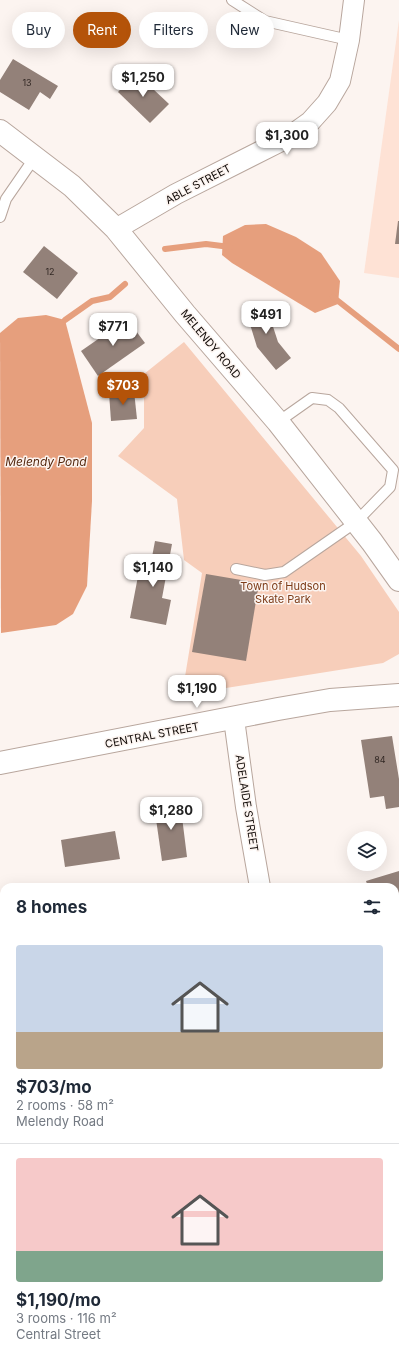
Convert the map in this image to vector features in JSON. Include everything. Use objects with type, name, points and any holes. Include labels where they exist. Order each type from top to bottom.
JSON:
[{"type":"street","name":"ABLE STREET","points":[[116,229],[176,194],[289,137],[310,122],[327,103],[340,81],[349,40],[354,0]]},
{"type":"street","name":"MELENDY ROAD","points":[[0,131],[72,186],[116,229],[185,314],[278,422],[399,580]]},
{"type":"street","name":"CENTRAL STREET","points":[[0,763],[330,700],[399,696]]},
{"type":"street","name":"ADELAIDE STREET","points":[[234,719],[246,807],[259,883]]},
{"type":"lane","points":[[232,0],[265,21],[349,40]]},
{"type":"lane","points":[[0,217],[6,199],[34,157]]},
{"type":"lane","points":[[236,569],[264,575],[284,572],[356,522],[390,487],[393,470],[339,408],[328,400],[312,398],[278,422]]},
{"type":"shaded area","points":[[399,20],[399,278],[364,273]]},
{"type":"green space","name":"Town of Hudson Skate Park","points":[[184,342],[361,556],[399,612],[399,654],[383,663],[182,695],[202,573],[184,560],[177,499],[118,456],[144,428],[144,374]]},
{"type":"water","points":[[266,224],[296,237],[321,253],[340,281],[338,304],[315,313],[232,263],[222,255],[223,236],[245,225]]},
{"type":"water","name":"Melendy Pond","points":[[46,315],[65,320],[92,423],[92,501],[87,586],[73,614],[56,625],[1,633],[0,333],[18,318]]},
{"type":"building","points":[[13,59],[58,86],[50,99],[40,92],[29,110],[0,92],[0,80]]},
{"type":"building","points":[[136,73],[169,104],[150,123],[118,92]]},
{"type":"building","points":[[398,221],[399,244],[395,244]]},
{"type":"building","points":[[44,246],[78,273],[57,299],[23,272]]},
{"type":"building","points":[[265,302],[278,342],[291,358],[276,370],[257,347],[245,308]]},
{"type":"building","points":[[127,319],[145,343],[98,376],[81,351]]},
{"type":"building","points":[[134,391],[137,419],[111,421],[109,393]]},
{"type":"building","points":[[155,541],[172,544],[162,598],[171,600],[166,625],[130,618],[139,571],[149,573]]},
{"type":"building","points":[[206,574],[259,583],[246,661],[192,652]]},
{"type":"building","points":[[392,736],[399,779],[399,807],[386,809],[384,796],[370,798],[361,740]]},
{"type":"building","points":[[180,801],[187,857],[162,861],[154,805]]},
{"type":"building","points":[[115,831],[120,859],[65,867],[61,840]]},
{"type":"building","points":[[399,871],[399,883],[367,883],[366,881]]},
{"type":"waterway","points":[[165,249],[206,244],[230,247]]},
{"type":"waterway","points":[[65,320],[92,301],[110,297],[125,284]]},
{"type":"waterway","points":[[333,297],[399,349]]}]
